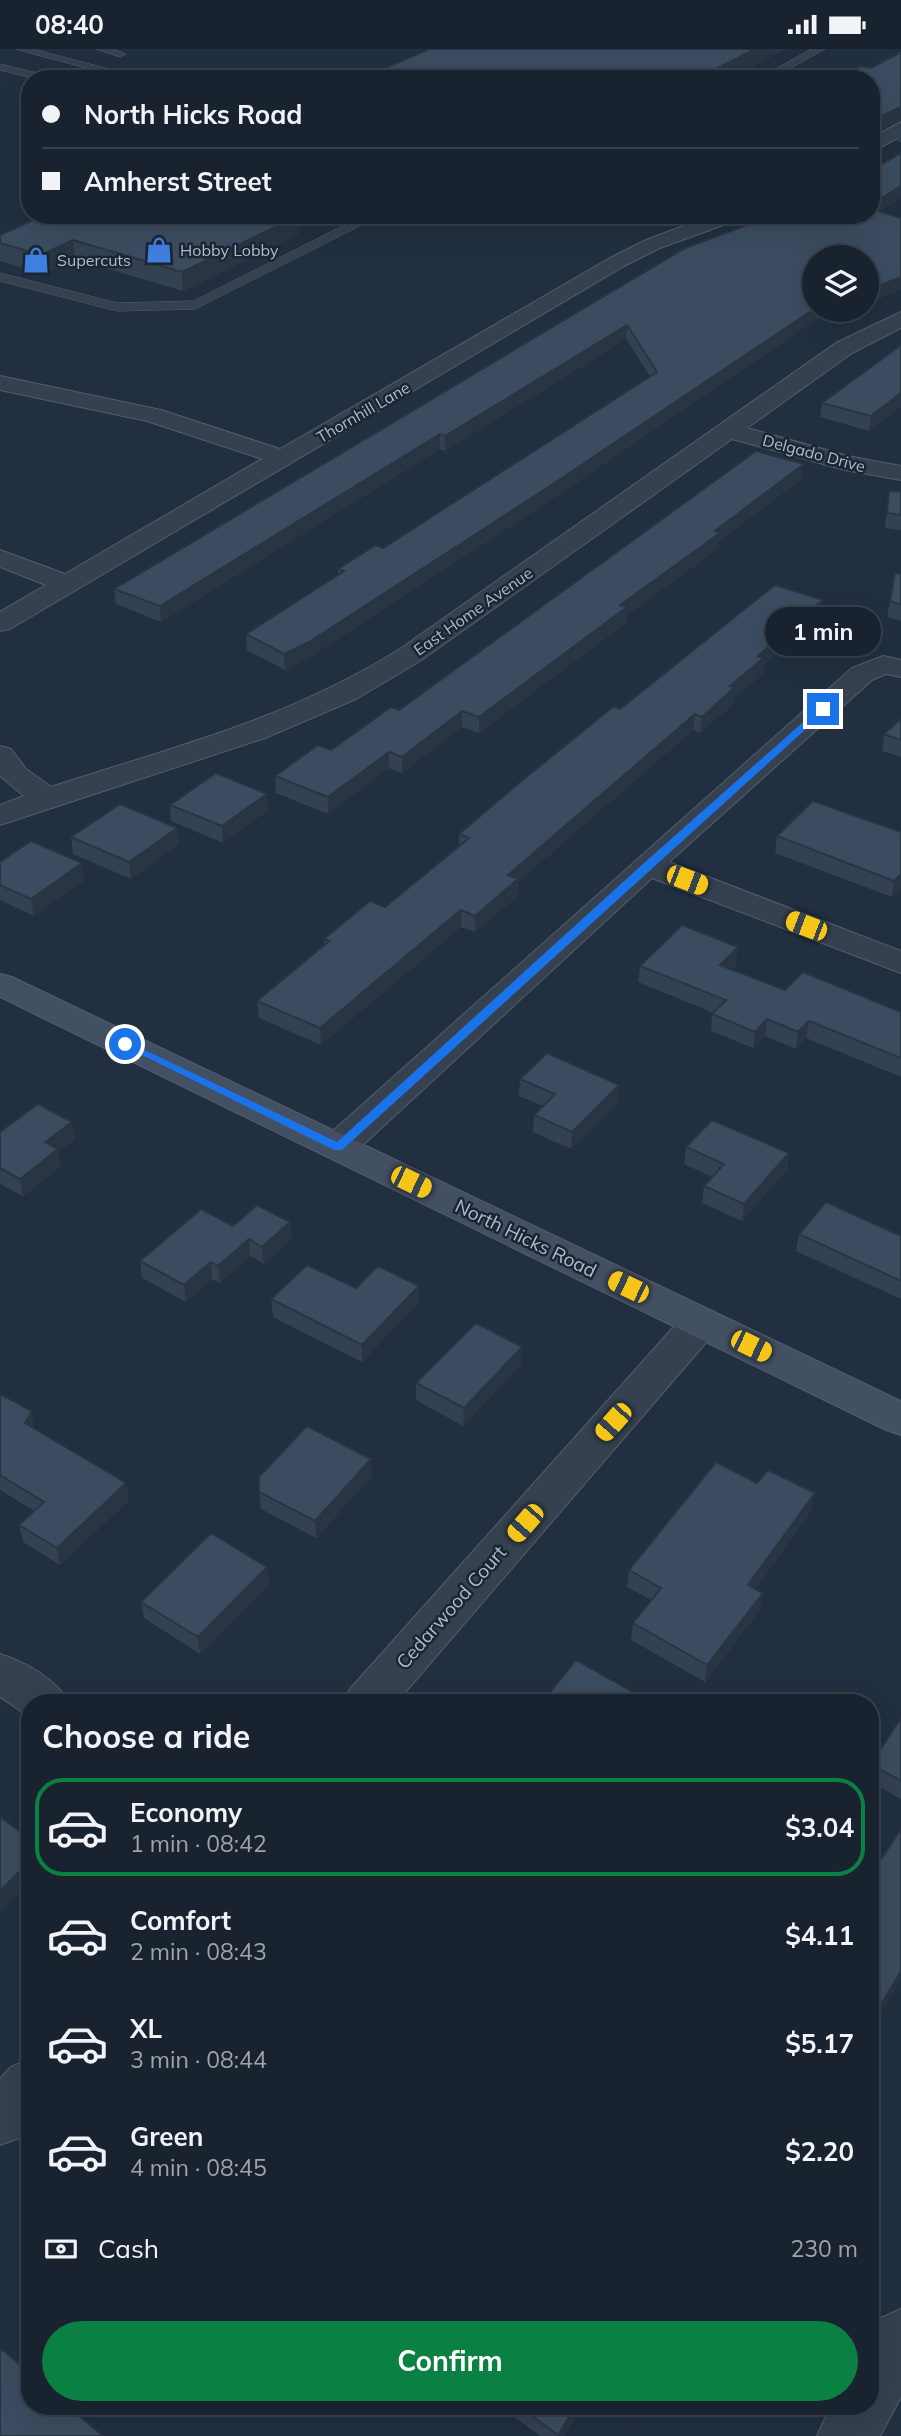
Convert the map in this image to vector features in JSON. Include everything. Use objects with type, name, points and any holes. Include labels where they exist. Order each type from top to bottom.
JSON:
[{"type":"main road","name":"North Hicks Road","points":[[0,984],[901,1419]]},
{"type":"street","points":[[880,141],[901,128]]},
{"type":"street","name":"Thornhill Lane","points":[[0,623],[627,257],[653,244],[708,224]]},
{"type":"street","name":"East Home Avenue","points":[[0,816],[46,798],[233,738],[337,698],[410,655],[844,348],[901,319]]},
{"type":"street","points":[[0,383],[153,415],[283,458]]},
{"type":"street","name":"Delgado Drive","points":[[728,430],[845,463],[901,473]]},
{"type":"street","points":[[0,558],[65,583]]},
{"type":"street","points":[[338,1147],[647,865],[862,674],[892,666]]},
{"type":"street","points":[[0,755],[15,775],[46,798]]},
{"type":"street","points":[[647,865],[901,963]]},
{"type":"street","name":"Cedarwood Court","points":[[375,1694],[701,1322]]},
{"type":"street","points":[[0,1673],[32,1694]]},
{"type":"street","points":[[0,2119],[21,2095]]},
{"type":"street","points":[[879,2378],[901,2338]]},
{"type":"street","points":[[847,2436],[858,2415]]},
{"type":"lane","points":[[21,49],[105,70]]},
{"type":"lane","points":[[102,49],[121,54]]},
{"type":"lane","points":[[780,70],[820,49]]},
{"type":"lane","points":[[0,67],[21,72]]},
{"type":"lane","points":[[0,277],[117,307],[195,305],[356,224]]},
{"type":"building","points":[[429,49],[755,49],[714,70],[381,70]]},
{"type":"building","points":[[901,52],[901,107],[880,117],[880,70],[853,70],[860,66],[871,68]]},
{"type":"building","points":[[901,153],[901,186],[880,199],[880,165]]},
{"type":"building","points":[[880,211],[901,218],[901,277],[879,286],[879,245],[802,245],[802,317],[553,484],[309,642],[284,654],[246,634],[344,571],[338,569],[376,545],[383,548],[657,372],[627,325],[445,436],[440,434],[160,606],[114,589],[685,248],[750,224],[880,224]]},
{"type":"building","points":[[24,224],[281,224],[182,272],[73,240],[41,255],[0,243],[0,235]]},
{"type":"building","points":[[901,345],[901,393],[871,416],[822,403]]},
{"type":"building","points":[[756,451],[804,464],[715,531],[720,533],[620,605],[627,607],[479,717],[462,711],[402,757],[389,752],[328,797],[275,776],[318,745],[331,750],[391,707],[399,710]]},
{"type":"building","points":[[889,491],[901,492],[901,515],[887,513]]},
{"type":"building","points":[[895,573],[901,574],[901,605],[890,601]]},
{"type":"building","points":[[775,585],[823,600],[758,656],[764,658],[730,686],[735,687],[702,717],[695,714],[508,875],[518,879],[475,916],[461,910],[320,1028],[257,1001],[329,941],[324,939],[370,901],[385,907],[469,838],[459,834],[519,783],[614,706],[620,709]]},
{"type":"building","points":[[901,719],[901,740],[884,734]]},
{"type":"building","points":[[216,773],[267,794],[222,826],[170,805]]},
{"type":"building","points":[[813,801],[901,832],[901,874],[894,881],[777,836]]},
{"type":"building","points":[[120,804],[177,828],[129,862],[71,837]]},
{"type":"building","points":[[31,841],[82,863],[31,899],[0,885],[0,862]]},
{"type":"building","points":[[682,925],[738,947],[720,965],[785,990],[803,972],[901,1012],[901,1058],[809,1021],[798,1032],[767,1019],[755,1032],[712,1014],[726,1000],[640,966]]},
{"type":"building","points":[[547,1053],[619,1085],[572,1132],[534,1115],[555,1094],[520,1079]]},
{"type":"building","points":[[38,1104],[72,1122],[45,1142],[58,1149],[20,1179],[0,1168],[0,1132]]},
{"type":"building","points":[[712,1120],[789,1153],[744,1204],[704,1186],[724,1164],[686,1147]]},
{"type":"building","points":[[826,1202],[901,1236],[901,1281],[799,1234]]},
{"type":"building","points":[[257,1205],[290,1222],[262,1247],[249,1239],[218,1266],[211,1262],[184,1285],[140,1261],[201,1209],[233,1226]]},
{"type":"building","points":[[307,1265],[356,1288],[378,1266],[419,1286],[362,1345],[271,1299]]},
{"type":"building","points":[[476,1323],[522,1347],[464,1408],[416,1383]]},
{"type":"building","points":[[0,1394],[32,1411],[25,1423],[126,1483],[57,1548],[19,1525],[44,1502],[0,1475]]},
{"type":"building","points":[[307,1426],[371,1459],[315,1521],[259,1492],[259,1477]]},
{"type":"building","points":[[716,1462],[757,1483],[768,1470],[815,1493],[748,1585],[763,1593],[707,1665],[633,1623],[661,1588],[629,1570]]},
{"type":"building","points":[[211,1533],[267,1567],[198,1637],[141,1602]]},
{"type":"building","points":[[576,1660],[636,1694],[549,1694]]},
{"type":"building","points":[[901,1718],[901,1781],[879,1769],[879,1752]]},
{"type":"building","points":[[0,1817],[21,1832],[21,1870],[0,1891]]},
{"type":"building","points":[[901,1829],[901,1971],[879,2008],[879,1862]]},
{"type":"building","points":[[0,2348],[21,2366],[21,2415],[78,2415],[103,2436],[0,2436]]},
{"type":"building","points":[[530,2415],[570,2415],[558,2435]]},
{"type":"place","name":"Hobby Lobby","points":[[159,250]]},
{"type":"place","name":"Supercuts","points":[[36,260]]},
{"type":"route","points":[[125,1044],[338,1147],[647,865],[823,709]]}]
